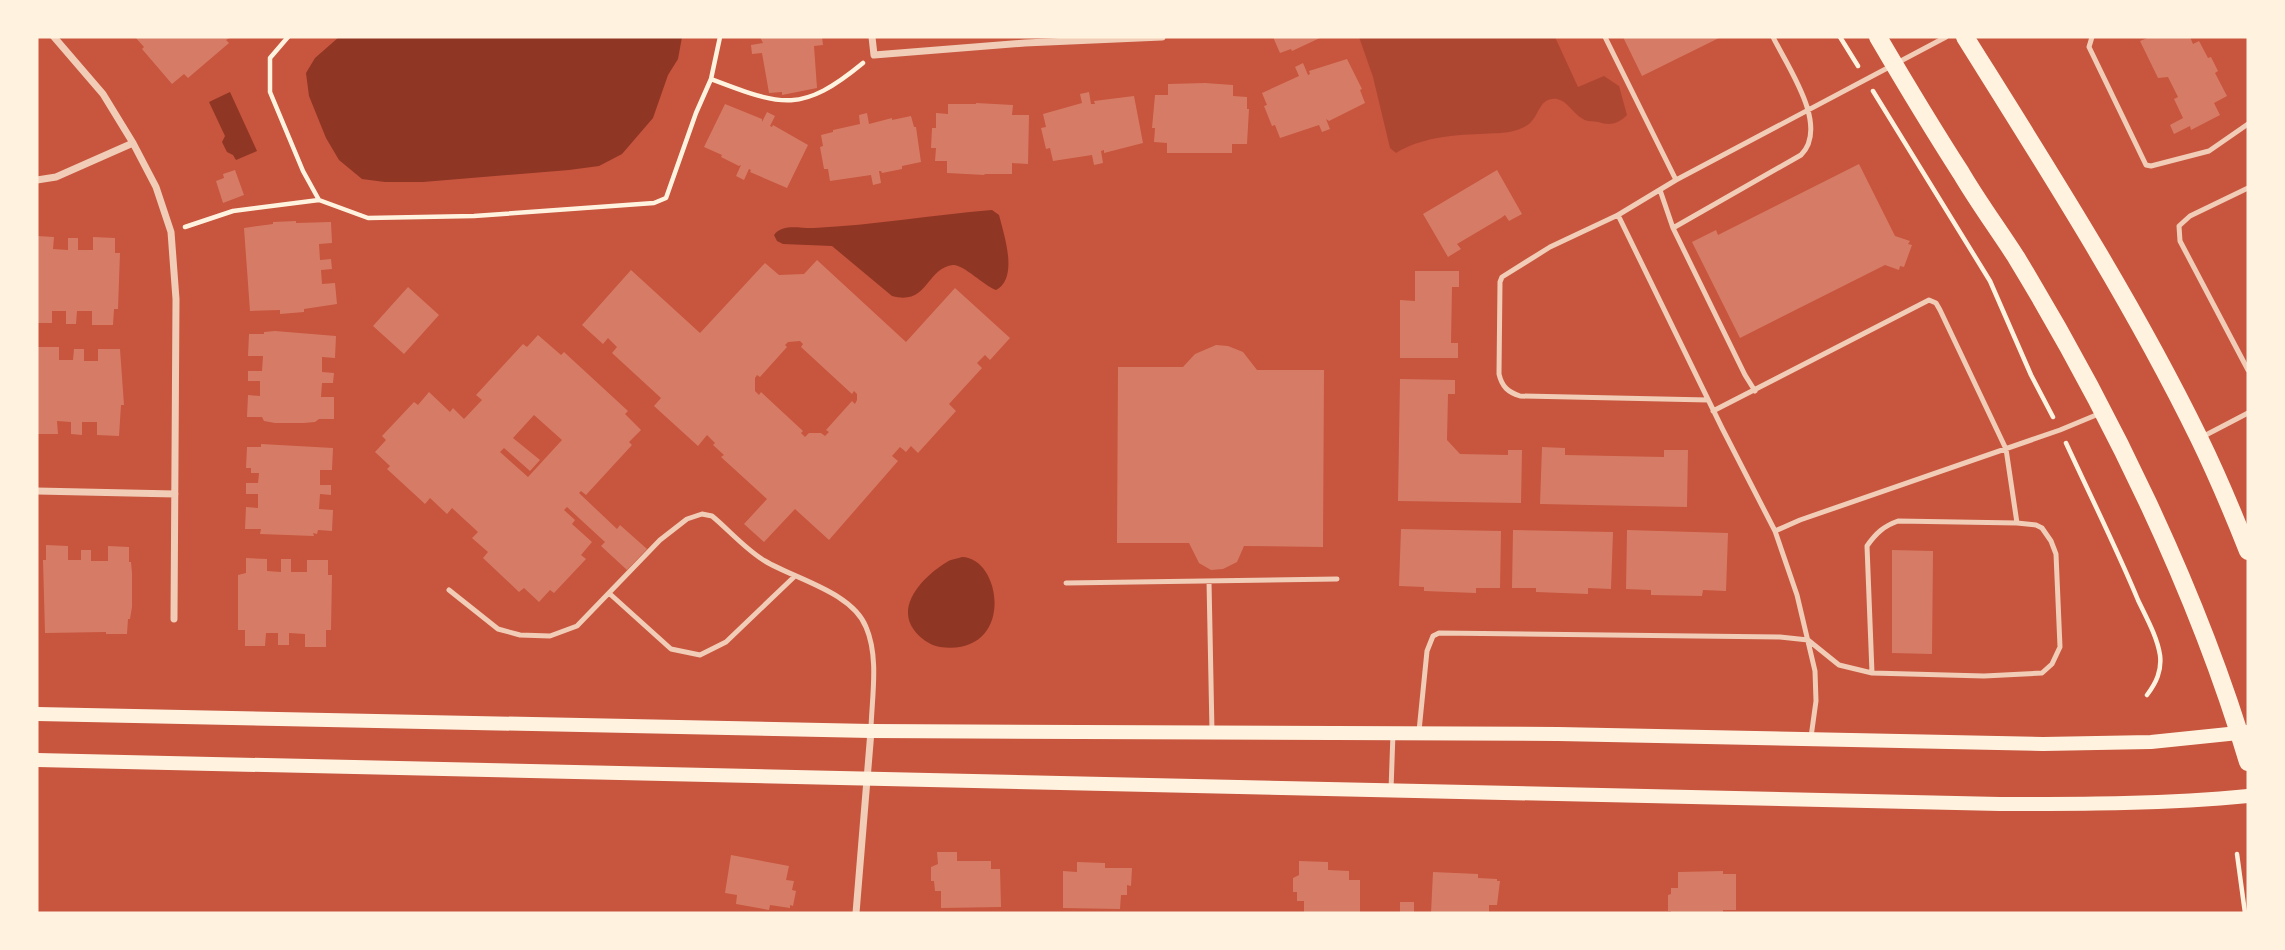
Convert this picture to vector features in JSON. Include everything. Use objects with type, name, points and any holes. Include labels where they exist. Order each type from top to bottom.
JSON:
[{"type":"main road","points":[[1878,37],[2015,256],[2064,341],[2140,487],[2244,733],[2248,762]]},
{"type":"main road","points":[[1965,37],[2088,234],[2137,319],[2199,439],[2248,551]]},
{"type":"main road","points":[[37,714],[871,731],[1558,734],[2092,744],[2151,742],[2244,733]]},
{"type":"main road","points":[[37,760],[2014,804],[2108,804],[2248,796]]},
{"type":"street","points":[[54,37],[103,94],[133,142],[156,187],[170,232],[176,299],[174,619]]},
{"type":"street","points":[[872,37],[874,55],[1025,43],[1161,37]]},
{"type":"street","points":[[37,180],[56,177],[133,142]]},
{"type":"street","points":[[37,491],[175,494]]},
{"type":"street","points":[[856,913],[871,731]]},
{"type":"lane","points":[[1605,37],[1676,180]]},
{"type":"lane","points":[[1673,228],[1801,155],[1811,143],[1809,108],[1773,37]]},
{"type":"lane","points":[[1708,400],[1520,396],[1508,391],[1501,383],[1499,374],[1502,277],[1558,243],[1618,215],[1676,180],[1946,37]]},
{"type":"lane","points":[[2092,37],[2089,47],[2146,165],[2209,152],[2248,124]]},
{"type":"lane","points":[[2248,188],[2190,216],[2179,226],[2180,240],[2248,370]]},
{"type":"lane","points":[[1660,190],[1673,228],[1755,391]]},
{"type":"lane","points":[[1618,215],[1713,411],[1775,531],[1797,595],[1815,671],[1816,691],[1811,739]]},
{"type":"lane","points":[[1713,411],[1929,300],[1936,303],[1940,310],[2006,449],[2017,523]]},
{"type":"lane","points":[[1775,531],[2102,413]]},
{"type":"lane","points":[[2199,439],[2248,413]]},
{"type":"lane","points":[[449,590],[498,629],[520,635],[550,636],[577,626],[660,540],[687,519],[702,514],[712,516],[763,560],[840,598],[857,613],[866,627],[873,657],[871,731]]},
{"type":"lane","points":[[1419,734],[1427,651],[1433,636],[1439,633],[1780,637],[1808,640],[1839,665],[1872,673],[1984,676],[2042,673],[2052,664],[2060,647],[2056,554],[2042,528],[2017,523],[1898,521],[1875,534],[1867,546],[1872,673]]},
{"type":"lane","points":[[610,594],[671,649],[700,655],[726,642],[794,576]]},
{"type":"lane","points":[[1066,583],[1338,579]]},
{"type":"lane","points":[[1209,581],[1212,733]]},
{"type":"lane","points":[[1391,790],[1394,733]]},
{"type":"path","points":[[288,37],[270,58],[270,92],[303,171],[319,200]]},
{"type":"path","points":[[170,232],[233,211],[319,200],[368,218],[474,216],[654,203],[666,198],[711,79],[720,37]]},
{"type":"path","points":[[1840,37],[1867,79],[1879,105],[1984,271],[2036,386],[2122,560],[2158,647],[2159,674],[2147,695]]},
{"type":"path","points":[[711,79],[778,102],[816,96],[840,83],[874,55]]},
{"type":"path","points":[[2237,854],[2245,913]]},
{"type":"shaded area","points":[[339,37],[682,37],[678,59],[668,75],[653,118],[622,154],[599,166],[423,182],[385,182],[362,179],[339,160],[326,138],[309,96],[306,73],[315,58]]},
{"type":"shaded area","points":[[1359,37],[1555,37],[1578,87],[1604,76],[1619,86],[1627,115],[1614,123],[1588,121],[1579,117],[1564,102],[1551,99],[1544,103],[1530,123],[1517,130],[1436,138],[1396,153],[1390,148],[1373,77]]},
{"type":"shaded area","points":[[230,92],[257,151],[236,160],[227,152],[222,142],[225,136],[209,102]]},
{"type":"shaded area","points":[[992,210],[999,215],[1008,256],[1007,276],[996,290],[953,265],[937,273],[913,296],[892,296],[832,246],[783,244],[777,241],[774,235],[787,228],[836,227]]},
{"type":"shaded area","points":[[962,557],[976,562],[986,573],[993,589],[991,623],[981,637],[964,646],[936,646],[925,641],[914,630],[909,620],[910,601],[922,583],[938,568]]},
{"type":"building","points":[[135,37],[231,37],[226,40],[229,43],[188,78],[184,74],[172,84]]},
{"type":"building","points":[[760,37],[822,37],[823,45],[814,46],[817,88],[782,95],[782,92],[769,93],[762,53],[752,54],[751,45],[763,43]]},
{"type":"building","points":[[1273,37],[1322,37],[1292,51],[1291,49],[1280,53]]},
{"type":"building","points":[[1623,37],[1721,37],[1642,76]]},
{"type":"building","points":[[2150,37],[2190,37],[2193,44],[2199,41],[2208,58],[2211,57],[2218,71],[2215,73],[2227,96],[2214,103],[2220,115],[2191,130],[2190,126],[2174,134],[2170,125],[2183,118],[2174,99],[2178,97],[2168,77],[2158,78],[2140,41]]},
{"type":"building","points":[[1347,59],[1362,89],[1360,90],[1365,103],[1329,121],[1326,119],[1330,129],[1322,132],[1319,125],[1280,138],[1264,106],[1267,105],[1262,93],[1299,76],[1295,67],[1303,63],[1308,75],[1309,71]]},
{"type":"building","points":[[1168,84],[1233,85],[1233,96],[1247,97],[1247,144],[1232,144],[1232,153],[1167,153],[1167,143],[1154,142],[1155,128],[1152,128],[1155,95],[1168,95]]},
{"type":"building","points":[[1089,92],[1091,104],[1095,104],[1094,101],[1134,96],[1143,143],[1104,153],[1104,150],[1101,151],[1103,163],[1094,165],[1092,155],[1053,161],[1050,148],[1046,149],[1041,128],[1046,127],[1043,114],[1082,103],[1080,94]]},
{"type":"building","points":[[725,104],[762,119],[762,122],[767,112],[775,116],[770,126],[773,125],[808,145],[787,188],[750,172],[749,169],[744,180],[736,176],[741,165],[704,147]]},
{"type":"building","points":[[948,104],[1013,105],[1012,115],[1029,115],[1028,164],[1012,163],[1012,174],[985,175],[947,173],[947,161],[935,161],[936,148],[931,148],[932,128],[936,128],[936,113],[948,114]]},
{"type":"building","points":[[867,113],[869,124],[911,116],[916,127],[921,162],[902,166],[902,169],[882,173],[879,171],[881,183],[873,185],[871,175],[830,181],[828,169],[824,169],[821,135],[860,124],[859,115]]},
{"type":"building","points":[[1859,164],[1895,236],[1910,241],[1908,244],[1912,245],[1904,267],[1900,266],[1899,270],[1885,265],[1740,338],[1692,242],[1716,230],[1718,235]]},
{"type":"building","points":[[235,170],[244,195],[223,203],[216,181],[224,178],[223,174]]},
{"type":"building","points":[[1497,170],[1522,214],[1509,221],[1505,215],[1457,244],[1461,249],[1448,257],[1423,214]]},
{"type":"building","points":[[296,221],[331,222],[332,243],[319,244],[320,260],[331,259],[332,269],[321,270],[322,284],[335,283],[337,304],[304,309],[304,312],[280,314],[280,310],[250,311],[244,228]]},
{"type":"building","points":[[37,236],[54,237],[53,249],[68,250],[68,238],[78,238],[78,250],[93,250],[93,237],[115,238],[115,253],[120,253],[118,309],[114,309],[113,325],[92,325],[92,311],[77,311],[76,324],[66,324],[66,311],[52,311],[52,323],[37,323]]},
{"type":"building","points":[[817,260],[906,342],[955,288],[1010,338],[990,360],[985,355],[977,363],[982,368],[949,404],[956,411],[918,453],[911,446],[906,452],[900,447],[892,456],[898,461],[829,540],[795,509],[764,542],[744,524],[767,499],[721,457],[724,455],[707,435],[698,446],[654,406],[661,398],[612,353],[617,347],[608,338],[603,344],[582,325],[631,270],[700,333],[765,263],[779,275],[804,274]],"holes":[[[800,341],[803,344],[801,347],[852,394],[854,391],[857,394],[855,404],[852,401],[826,430],[829,432],[825,436],[821,433],[809,433],[805,437],[801,433],[803,431],[761,392],[759,395],[755,391],[757,375],[760,377],[787,347],[785,345],[788,342]]]},
{"type":"building","points":[[1415,271],[1459,271],[1459,287],[1452,287],[1451,343],[1458,343],[1458,358],[1400,358],[1400,300],[1415,301]]},
{"type":"building","points":[[408,287],[439,315],[404,354],[373,326]]},
{"type":"building","points":[[275,331],[336,336],[335,358],[322,357],[322,372],[334,373],[333,383],[322,383],[321,397],[334,397],[334,419],[275,423],[264,421],[262,417],[247,417],[248,395],[260,396],[260,381],[248,381],[248,371],[262,371],[263,356],[248,356],[249,334]]},
{"type":"building","points":[[538,335],[561,355],[564,352],[628,411],[625,414],[641,430],[629,442],[632,445],[586,495],[581,491],[579,493],[617,529],[620,525],[647,549],[627,570],[601,546],[605,542],[567,507],[564,510],[575,520],[572,524],[592,542],[581,555],[586,559],[554,593],[550,590],[539,602],[524,588],[519,592],[483,558],[488,552],[472,538],[478,532],[452,508],[447,514],[430,498],[425,504],[387,469],[390,466],[375,452],[386,440],[382,436],[414,402],[418,405],[429,392],[450,412],[453,408],[464,419],[482,400],[476,395],[523,344],[527,347]],"holes":[[[534,415],[562,440],[528,477],[500,452],[504,448],[530,471],[540,460],[513,438]]]},
{"type":"building","points":[[1216,345],[1243,352],[1257,370],[1324,370],[1323,547],[1244,546],[1237,562],[1223,569],[1211,570],[1199,563],[1189,543],[1117,543],[1118,367],[1183,367],[1195,354]]},
{"type":"building","points":[[37,347],[59,347],[59,360],[73,360],[74,349],[84,349],[84,361],[98,361],[98,349],[120,349],[124,405],[121,405],[119,436],[97,435],[97,422],[82,422],[82,435],[71,434],[71,422],[57,421],[58,434],[37,434]]},
{"type":"building","points":[[1400,379],[1455,380],[1455,394],[1448,394],[1447,440],[1460,454],[1508,455],[1508,450],[1522,450],[1521,503],[1398,501]]},
{"type":"building","points":[[261,444],[333,448],[332,470],[320,470],[320,485],[331,485],[331,495],[320,494],[319,509],[333,510],[332,531],[318,530],[317,534],[313,533],[314,536],[260,534],[261,529],[245,529],[246,507],[258,508],[258,494],[246,494],[246,483],[258,483],[259,473],[251,473],[251,468],[246,468],[247,447],[261,447]]},
{"type":"building","points":[[1542,447],[1565,448],[1565,455],[1664,457],[1664,450],[1688,450],[1687,507],[1540,504]]},
{"type":"building","points":[[1401,529],[1501,531],[1500,588],[1476,588],[1476,593],[1424,591],[1424,587],[1399,586]]},
{"type":"building","points":[[1513,530],[1613,532],[1611,589],[1588,588],[1588,594],[1512,588]]},
{"type":"building","points":[[1627,530],[1728,533],[1726,591],[1703,590],[1702,596],[1651,595],[1651,590],[1626,589]]},
{"type":"building","points":[[46,545],[68,546],[68,560],[81,560],[81,550],[91,550],[91,561],[108,561],[108,546],[129,547],[132,607],[127,634],[45,633],[43,560],[46,560]]},
{"type":"building","points":[[1892,550],[1933,551],[1932,654],[1892,653]]},
{"type":"building","points":[[246,558],[267,559],[267,571],[281,572],[281,559],[291,559],[291,572],[307,572],[307,560],[328,560],[328,575],[332,575],[331,630],[326,630],[326,647],[305,647],[305,634],[289,633],[289,645],[278,645],[278,633],[266,633],[265,646],[245,646],[245,630],[238,630],[238,575],[246,573]]},
{"type":"building","points":[[937,852],[957,852],[957,861],[991,861],[991,869],[1000,869],[1001,907],[941,908],[941,891],[935,891],[934,881],[931,881],[931,867],[938,864]]},
{"type":"building","points":[[731,855],[789,866],[786,880],[794,881],[792,890],[796,891],[793,906],[790,905],[790,908],[770,905],[769,910],[736,904],[737,895],[725,893]]},
{"type":"building","points":[[1299,861],[1328,862],[1328,870],[1349,871],[1349,880],[1360,880],[1360,913],[1304,913],[1304,901],[1297,901],[1297,892],[1293,892],[1293,878],[1299,875]]},
{"type":"building","points":[[1077,862],[1105,863],[1105,868],[1132,868],[1131,886],[1127,885],[1127,895],[1121,895],[1120,909],[1063,908],[1063,871],[1077,872]]},
{"type":"building","points":[[1723,871],[1723,874],[1736,874],[1736,910],[1723,910],[1723,913],[1668,911],[1671,888],[1678,888],[1678,872]]},
{"type":"building","points":[[1433,872],[1478,874],[1478,878],[1497,879],[1500,881],[1497,905],[1489,905],[1489,913],[1431,913]]},
{"type":"building","points":[[1400,902],[1414,902],[1414,913],[1400,913]]}]
